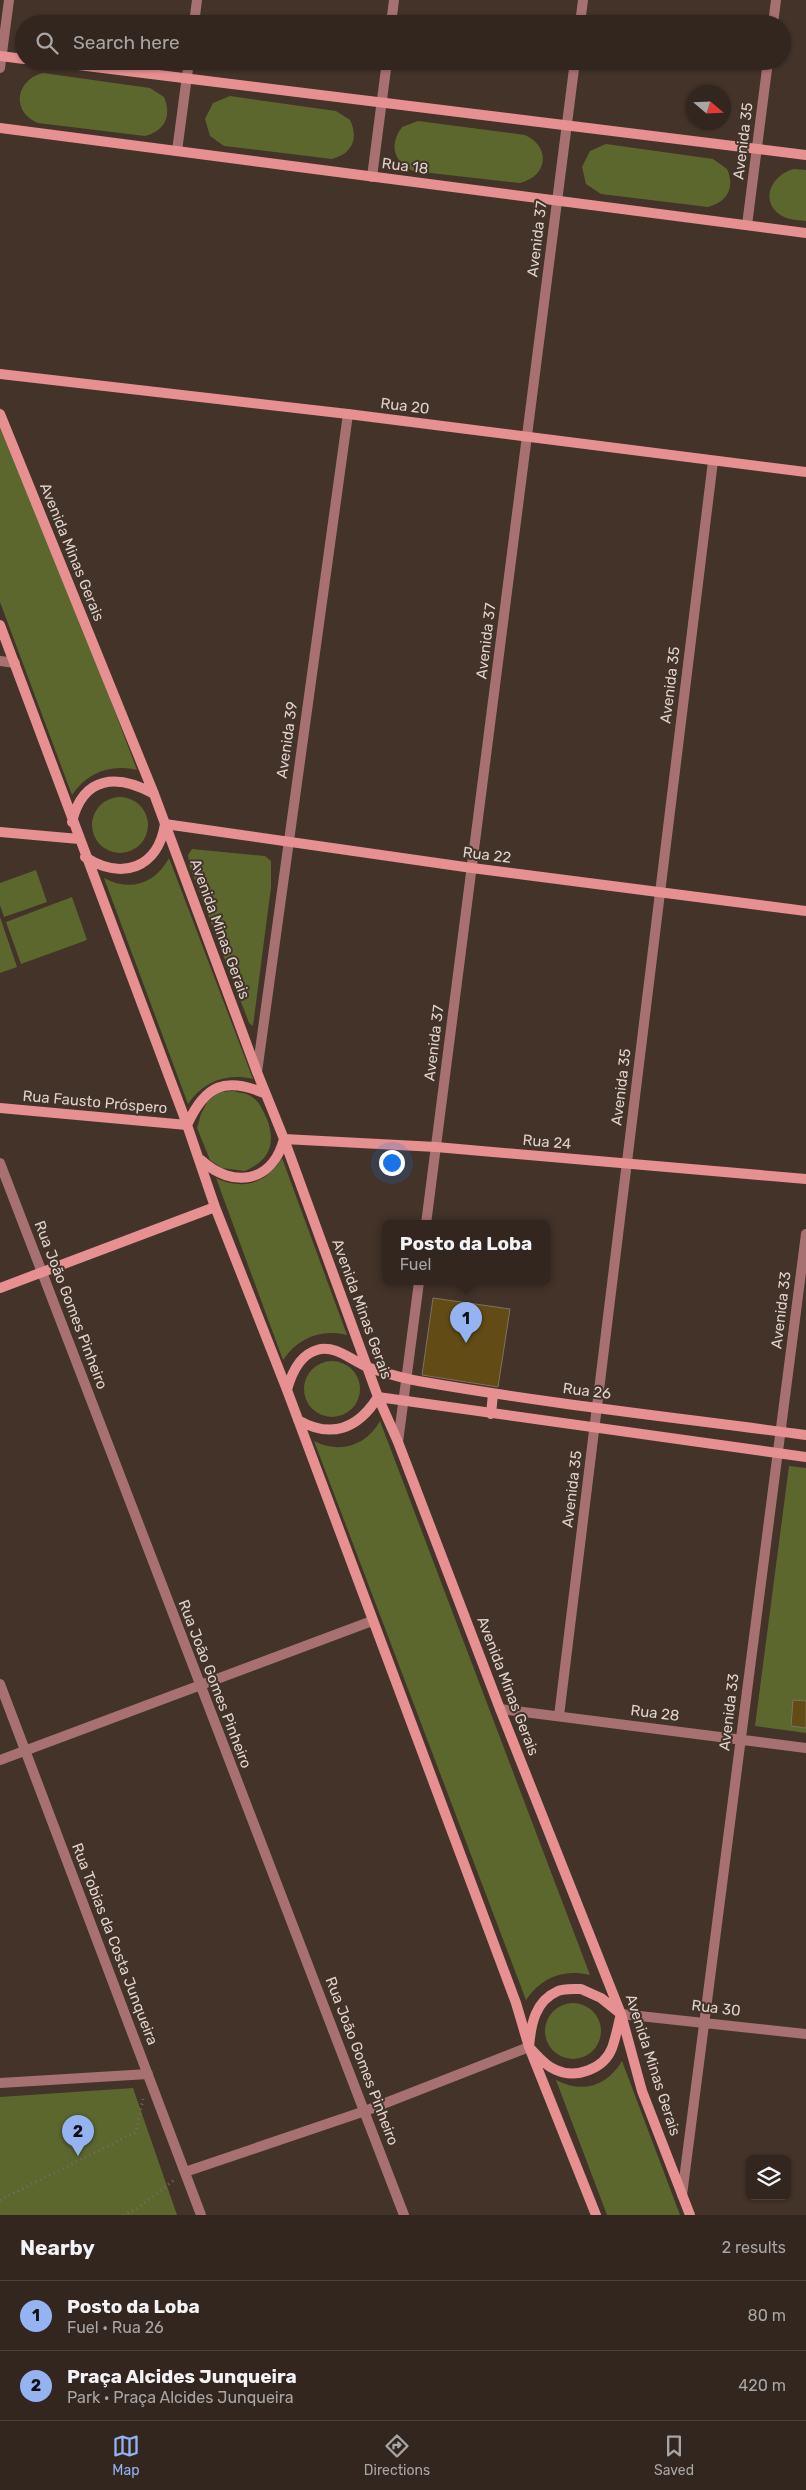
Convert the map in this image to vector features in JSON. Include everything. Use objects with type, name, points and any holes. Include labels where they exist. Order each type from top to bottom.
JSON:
[{"type":"street","points":[[0,68],[9,0]]},
{"type":"street","points":[[195,15],[197,0]]},
{"type":"street","points":[[392,15],[394,0]]},
{"type":"street","points":[[581,15],[583,0]]},
{"type":"street","points":[[774,15],[776,0]]},
{"type":"street","points":[[1,56],[15,57]]},
{"type":"street","points":[[116,70],[806,155]]},
{"type":"street","points":[[177,151],[188,70]]},
{"type":"street","points":[[372,176],[386,70]]},
{"type":"street","name":"Avenida 37","points":[[427,1220],[574,70]]},
{"type":"street","name":"Avenida 35","points":[[747,225],[767,70]]},
{"type":"street","name":"Rua 18","points":[[0,128],[806,233]]},
{"type":"street","name":"Rua 20","points":[[0,374],[348,414],[806,472]]},
{"type":"street","name":"Avenida Minas Gerais","points":[[0,414],[154,794],[257,1072],[284,1139],[378,1397],[398,1442],[500,1709],[622,2014],[642,2091],[690,2215]]},
{"type":"street","name":"Avenida 39","points":[[257,1072],[287,842],[348,414]]},
{"type":"street","name":"Avenida 35","points":[[559,1716],[713,461]]},
{"type":"street","points":[[0,625],[72,822],[187,1124],[215,1207],[287,1390],[516,2003],[529,2047],[596,2215]]},
{"type":"street","points":[[0,661],[15,662]]},
{"type":"street","points":[[72,822],[75,812],[86,794],[104,783],[125,781],[154,794]]},
{"type":"street","points":[[86,857],[105,868],[125,869],[135,867],[152,856],[158,848],[162,840],[165,824]]},
{"type":"street","name":"Rua 22","points":[[165,824],[472,868],[806,911]]},
{"type":"street","points":[[0,832],[79,839]]},
{"type":"street","points":[[187,1124],[196,1105],[206,1092],[220,1087],[236,1085],[252,1088],[266,1094]]},
{"type":"street","name":"Rua Fausto Próspero","points":[[0,1108],[187,1124]]},
{"type":"street","points":[[200,1160],[224,1176],[237,1179],[250,1177],[263,1172],[273,1163],[281,1152],[284,1139]]},
{"type":"street","name":"Rua 24","points":[[284,1139],[436,1147],[806,1179]]},
{"type":"street","name":"Rua João Gomes Pinheiro","points":[[0,1163],[404,2215]]},
{"type":"street","points":[[0,1288],[215,1207]]},
{"type":"street","name":"Avenida 33","points":[[682,2194],[780,1432],[803,1278],[806,1234]]},
{"type":"street","points":[[398,1442],[419,1285]]},
{"type":"street","points":[[287,1390],[292,1374],[302,1360],[317,1350],[330,1349],[367,1367]]},
{"type":"street","name":"Rua 26","points":[[367,1367],[407,1379],[493,1394],[806,1435]]},
{"type":"street","points":[[491,1414],[493,1394]]},
{"type":"street","points":[[298,1420],[321,1430],[346,1427],[367,1413],[378,1397],[806,1457]]},
{"type":"street","points":[[0,1760],[372,1621]]},
{"type":"street","name":"Rua Tobias da Costa Junqueira","points":[[0,1684],[201,2215]]},
{"type":"street","name":"Rua 28","points":[[500,1709],[806,1748]]},
{"type":"street","points":[[581,1989],[602,1998],[622,2014],[612,2050],[602,2063],[588,2072],[572,2074],[555,2070],[529,2047],[531,2024],[540,2004],[559,1990],[581,1989]]},
{"type":"street","name":"Rua 30","points":[[622,2014],[806,2034]]},
{"type":"street","points":[[185,2172],[365,2111],[529,2047]]},
{"type":"street","points":[[0,2083],[148,2074]]},
{"type":"path","points":[[0,2200],[136,2132],[148,2074]]},
{"type":"path","points":[[123,2215],[130,2214],[185,2172]]},
{"type":"green space","points":[[43,73],[150,88],[164,97],[167,110],[165,122],[158,130],[145,136],[38,123],[23,112],[20,96],[27,82]]},
{"type":"green space","points":[[230,96],[336,111],[350,120],[354,133],[352,145],[345,153],[332,159],[224,146],[210,136],[205,119],[213,103]]},
{"type":"green space","points":[[418,121],[525,135],[539,147],[543,161],[541,168],[529,179],[520,183],[413,171],[397,158],[394,146],[402,127]]},
{"type":"green space","points":[[606,144],[713,159],[727,169],[730,188],[725,198],[715,205],[708,207],[601,194],[586,184],[582,167],[590,151]]},
{"type":"green space","points":[[794,169],[806,170],[806,221],[782,216],[775,210],[769,196],[774,182],[779,176]]},
{"type":"green space","points":[[0,407],[137,770],[127,768],[109,769],[92,775],[72,795],[0,602]]},
{"type":"green space","points":[[120,797],[131,799],[140,805],[146,814],[148,825],[146,836],[140,845],[131,851],[120,853],[109,851],[100,845],[94,836],[92,825],[94,814],[100,805],[109,799]]},
{"type":"green space","points":[[192,849],[265,856],[271,861],[271,887],[253,1026],[249,1023],[190,867],[188,855]]},
{"type":"green space","points":[[169,858],[253,1079],[243,1077],[225,1078],[208,1084],[188,1104],[104,878],[123,884],[141,883],[157,874]]},
{"type":"green space","points":[[36,870],[47,902],[4,917],[0,905],[0,883]]},
{"type":"green space","points":[[72,897],[87,940],[21,964],[6,922]]},
{"type":"green space","points":[[0,917],[17,967],[0,973]]},
{"type":"green space","points":[[234,1091],[248,1095],[257,1101],[270,1128],[271,1144],[269,1150],[260,1162],[245,1171],[222,1168],[210,1160],[197,1128],[201,1114],[208,1101],[219,1092]]},
{"type":"green space","points":[[282,1158],[347,1335],[328,1333],[303,1340],[283,1360],[216,1178],[236,1184],[253,1182],[269,1174]]},
{"type":"green space","points":[[332,1361],[343,1363],[352,1369],[358,1378],[360,1389],[358,1400],[352,1409],[343,1415],[332,1417],[321,1415],[312,1409],[306,1400],[304,1389],[306,1378],[312,1369],[321,1363]]},
{"type":"green space","points":[[380,1421],[590,1975],[580,1973],[562,1974],[546,1980],[526,2000],[314,1441],[333,1447],[352,1445],[360,1442],[374,1430]]},
{"type":"green space","points":[[789,1466],[806,1468],[806,1733],[755,1726]]},
{"type":"green space","points":[[573,2003],[584,2005],[593,2011],[599,2020],[601,2031],[599,2042],[593,2051],[584,2057],[573,2059],[562,2057],[553,2051],[547,2042],[545,2031],[547,2020],[553,2011],[562,2005]]},
{"type":"green space","points":[[622,2061],[680,2215],[607,2215],[556,2080],[576,2086],[594,2085],[602,2082],[616,2070]]},
{"type":"green space","points":[[133,2088],[177,2215],[0,2215],[0,2097]]},
{"type":"building","points":[[433,1298],[510,1309],[498,1387],[422,1375]]},
{"type":"building","points":[[793,1700],[806,1701],[806,1728],[791,1726]]},
{"type":"place","name":"Posto da Loba","points":[[466,1343]]},
{"type":"place","name":"Praça Alcides Junqueira","points":[[78,2156]]}]
